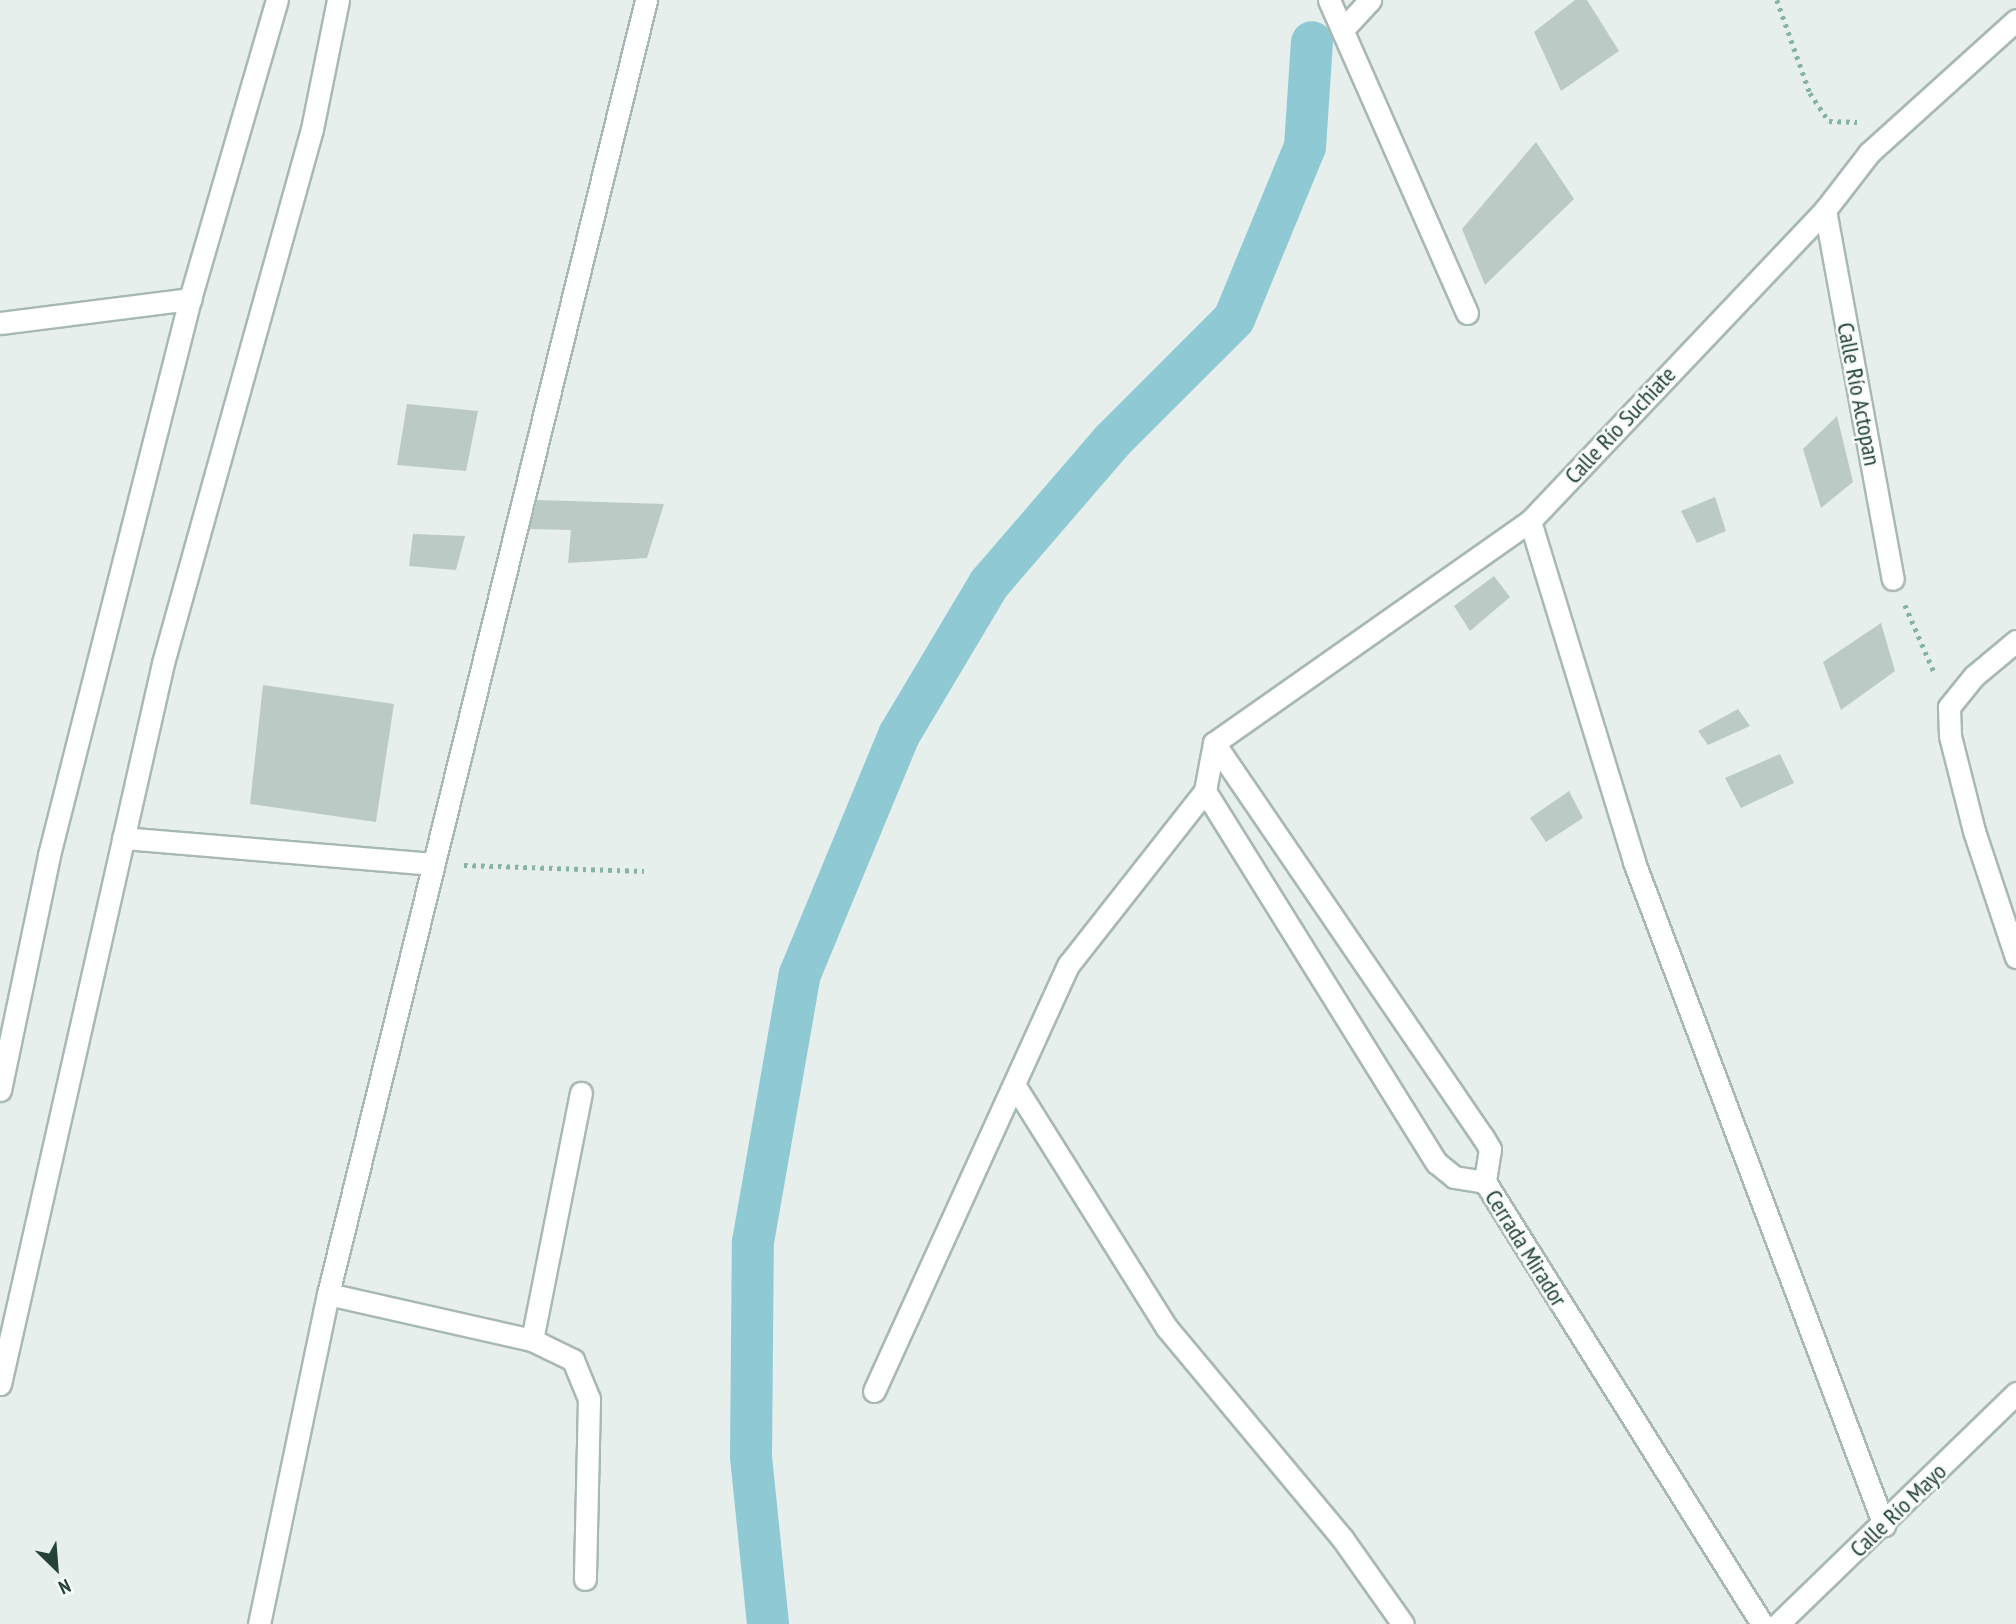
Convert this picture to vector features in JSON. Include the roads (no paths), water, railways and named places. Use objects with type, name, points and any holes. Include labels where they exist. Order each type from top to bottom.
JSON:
[{"type":"street","points":[[0,1090],[49,855],[190,299],[277,0]]},
{"type":"street","points":[[0,1384],[163,663],[312,129],[338,0]]},
{"type":"street","points":[[259,1624],[328,1294],[646,0]]},
{"type":"street","points":[[1329,0],[1345,27],[1467,313]]},
{"type":"street","points":[[1345,27],[1370,0]]},
{"type":"street","name":"Calle Río Suchiate","points":[[1214,743],[1530,521],[1825,210],[1869,153],[2016,20]]},
{"type":"street","name":"Calle Río Actopan","points":[[1825,210],[1893,579]]},
{"type":"street","points":[[0,323],[190,299]]},
{"type":"street","points":[[1530,521],[1634,862],[1884,1525]]},
{"type":"street","points":[[2016,641],[1974,676],[1950,706],[1951,736],[1975,831],[2016,957]]},
{"type":"street","points":[[874,1391],[1069,964],[1205,790],[1214,743]]},
{"type":"street","points":[[1214,743],[1483,1137],[1490,1149],[1485,1182]]},
{"type":"street","name":"Cerrada Mirador","points":[[1205,790],[1437,1163],[1454,1177],[1485,1182],[1762,1624]]},
{"type":"street","points":[[123,838],[432,863]]},
{"type":"street","points":[[1015,1086],[1167,1328],[1342,1538],[1403,1624]]},
{"type":"street","points":[[532,1339],[581,1093]]},
{"type":"street","points":[[328,1294],[532,1339],[573,1360],[589,1399],[584,1579]]},
{"type":"street","name":"Calle Río Mayo","points":[[1778,1624],[1884,1525],[2016,1393]]},
{"type":"waterway","points":[[768,1624],[751,1456],[753,1242],[800,974],[899,735],[989,584],[1113,440],[1234,319],[1305,147],[1312,42]]}]
